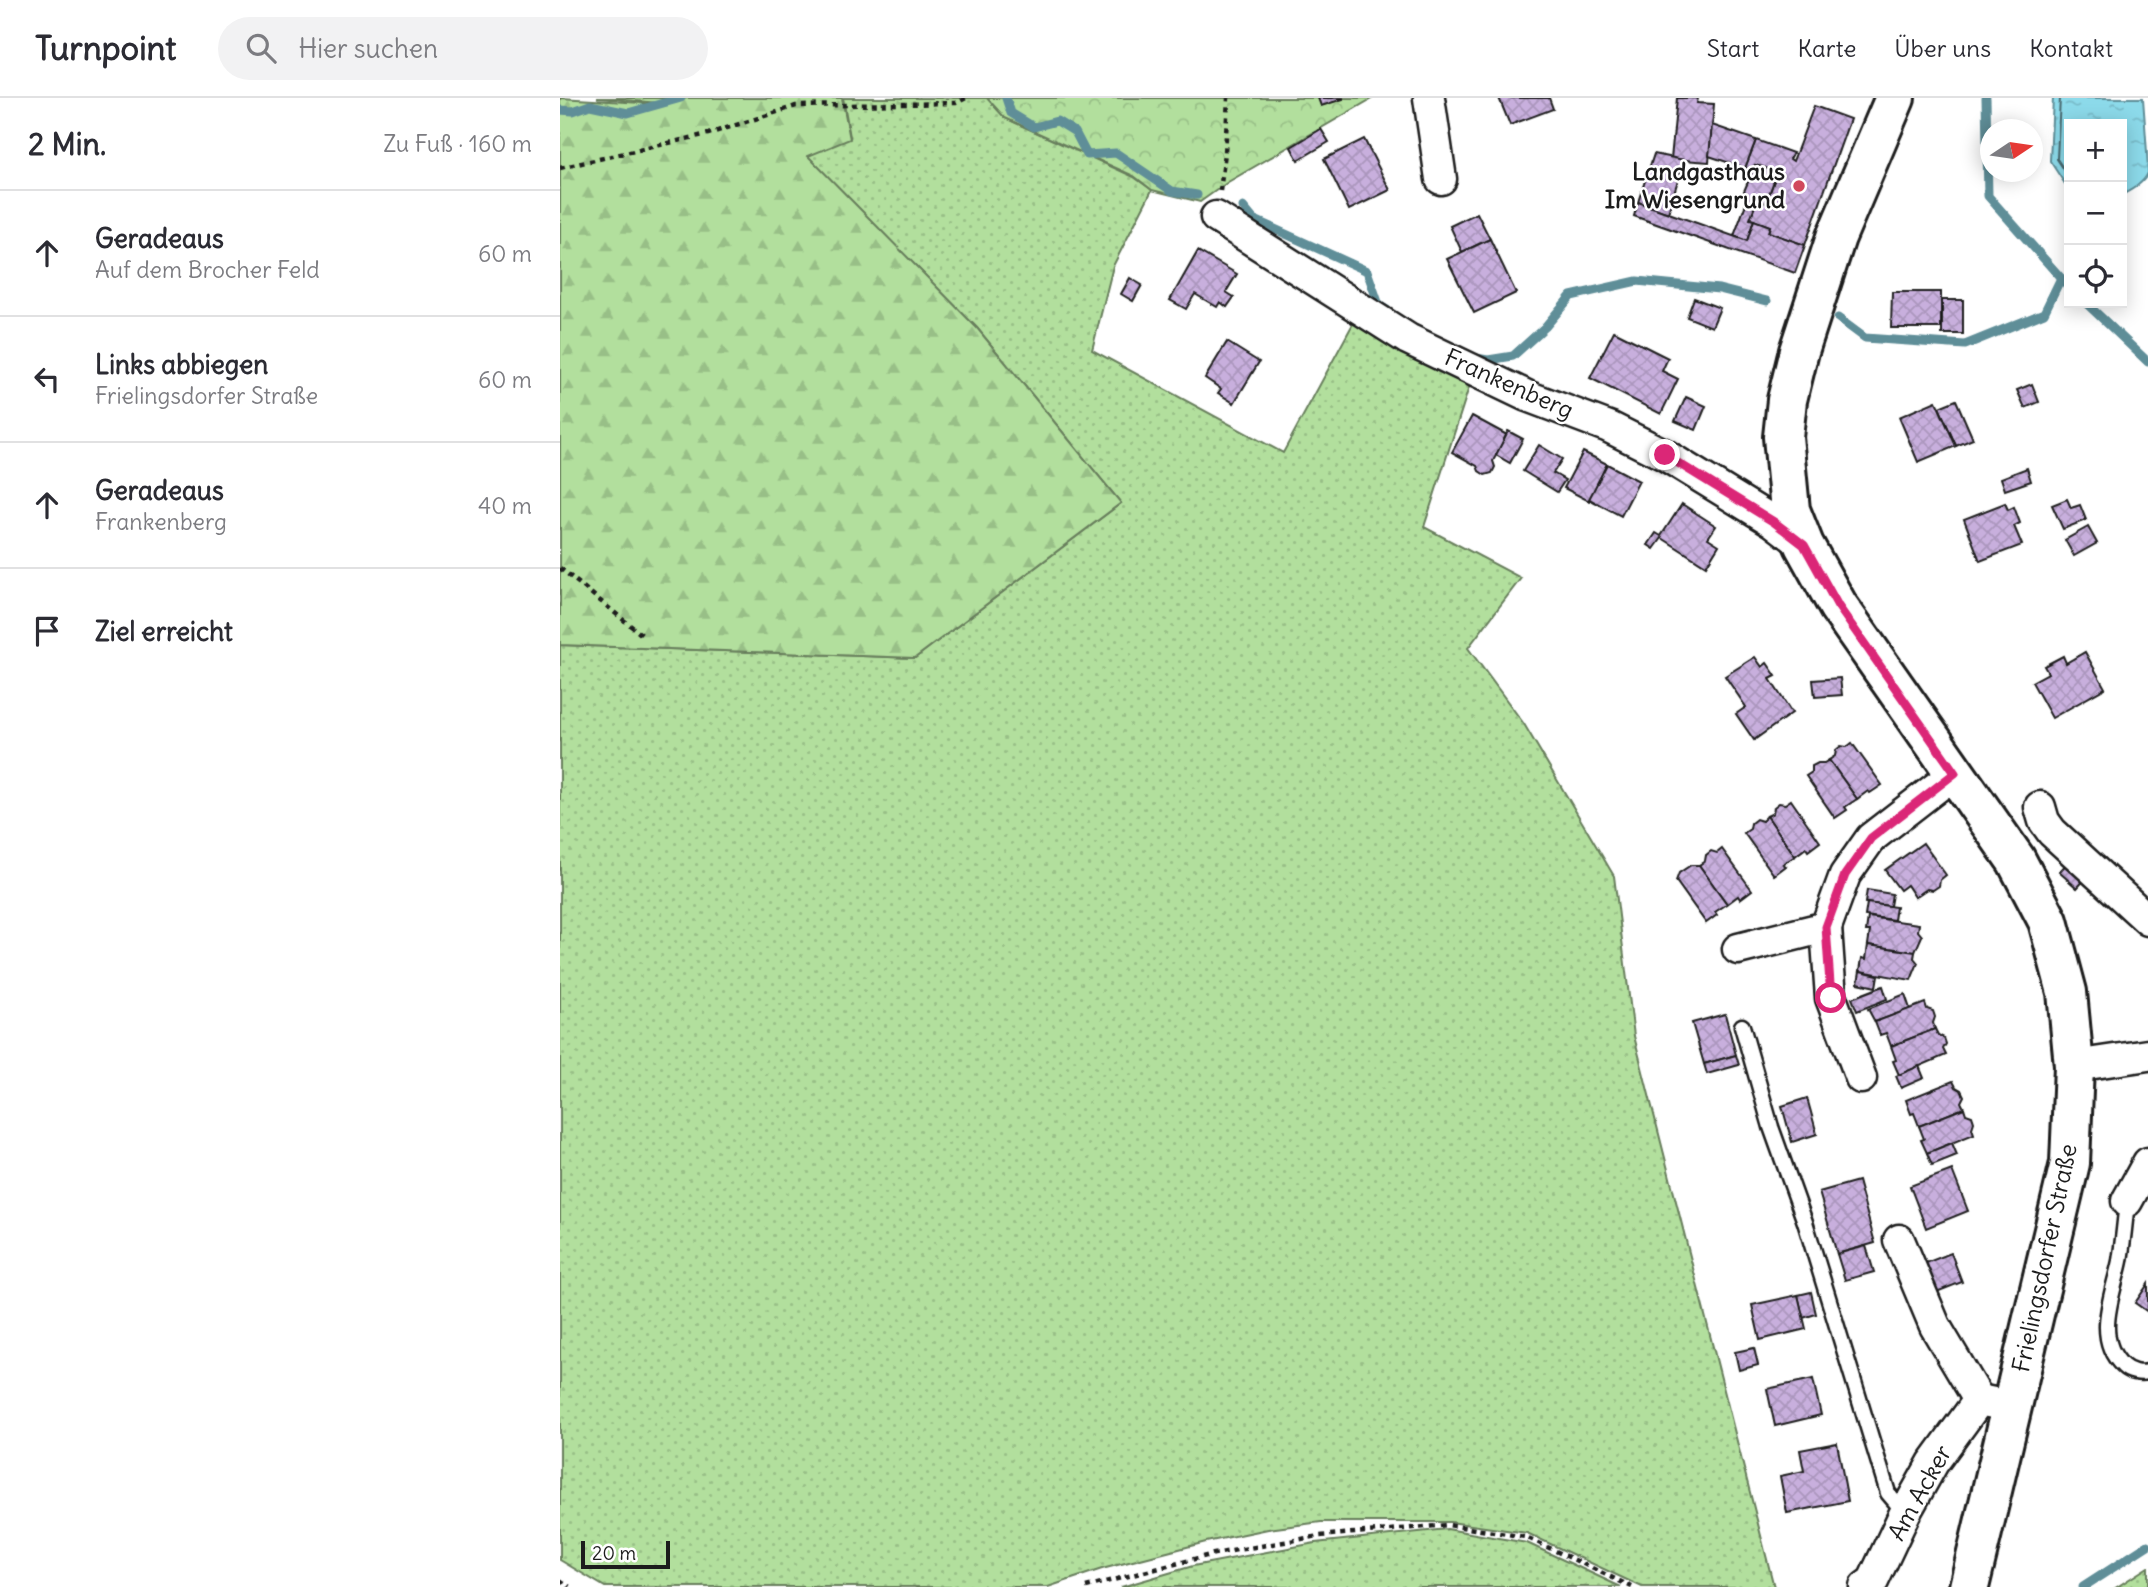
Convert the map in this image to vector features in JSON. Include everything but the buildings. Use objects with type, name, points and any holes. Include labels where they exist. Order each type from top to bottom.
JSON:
[{"type":"main road","name":"Frielingsdorfer Straße","points":[[1895,98],[1836,237],[1799,351],[1787,400],[1783,437],[1790,510],[1804,545],[1838,606],[2016,860],[2048,921],[2067,992],[2074,1066],[2070,1163],[1996,1403],[1969,1587]]},
{"type":"street","points":[[1429,98],[1441,179]]},
{"type":"street","name":"Frankenberg","points":[[1221,219],[1408,339],[1527,396],[1609,427],[1665,455],[1774,522],[1804,545]]},
{"type":"street","points":[[1861,1078],[1831,998],[1826,927],[1845,875],[1871,838],[1955,773]]},
{"type":"street","points":[[2040,807],[2044,821],[2052,832],[2148,920]]},
{"type":"street","points":[[1738,949],[1826,927]]},
{"type":"street","points":[[2074,1066],[2148,1055]]},
{"type":"street","points":[[2127,1201],[2148,1163]]},
{"type":"street","points":[[1899,1240],[1935,1326],[1996,1403]]},
{"type":"street","name":"Am Acker","points":[[1865,1587],[1873,1581],[1905,1513],[1933,1463],[1996,1403]]},
{"type":"lane","points":[[1742,1026],[1770,1127],[1805,1222],[1888,1493],[1905,1513]]},
{"type":"lane","points":[[2127,1201],[2119,1262],[2109,1303],[2109,1343],[2116,1359],[2126,1370],[2143,1374],[2148,1372]]},
{"type":"path","points":[[560,168],[708,134],[796,106],[956,103],[966,98]]},
{"type":"path","points":[[1221,219],[1218,202],[1225,153],[1228,98]]},
{"type":"path","points":[[560,568],[642,635]]},
{"type":"path","points":[[1086,1587],[1214,1554],[1319,1536],[1448,1525],[1526,1537],[1632,1587]]},
{"type":"path","points":[[560,1580],[570,1587]]},
{"type":"green space","points":[[560,98],[659,104],[687,98],[842,98],[850,139],[808,156],[977,328],[1121,503],[915,658],[560,645]]},
{"type":"green space","points":[[597,98],[683,98],[660,103]]},
{"type":"green space","points":[[843,98],[987,98],[1005,118],[1134,177],[1152,190],[1113,266],[1092,350],[1283,453],[1356,318],[1471,381],[1424,527],[1521,578],[1468,648],[1524,724],[1614,876],[1634,1036],[1774,1587],[1642,1587],[1527,1533],[1450,1522],[1321,1522],[1268,1529],[1102,1569],[1048,1587],[605,1587],[560,1560],[560,645],[915,658],[1121,503],[977,328],[807,156],[850,137]]},
{"type":"green space","points":[[987,98],[1373,98],[1228,182],[1200,202],[1152,190],[1134,176],[1005,118]]},
{"type":"green space","points":[[1447,1529],[1527,1543],[1621,1587],[1121,1587],[1193,1566],[1315,1543]]},
{"type":"green space","points":[[2148,1567],[2148,1587],[2117,1587]]},
{"type":"water","points":[[2053,98],[2143,98],[2148,173],[2136,186],[2127,192],[2127,119],[2064,119],[2064,182],[2050,161]]},
{"type":"waterway","points":[[560,110],[573,111],[590,105],[628,113],[681,98]]},
{"type":"waterway","points":[[1006,98],[1011,113],[1034,127],[1057,121],[1075,132],[1087,155],[1116,153],[1172,191],[1197,195]]},
{"type":"waterway","points":[[1986,98],[1988,196],[2064,281]]},
{"type":"waterway","points":[[1243,207],[1253,219],[1367,271],[1379,305],[1387,310]]},
{"type":"waterway","points":[[1838,318],[1865,338],[1965,345],[2044,313],[2061,278]]},
{"type":"waterway","points":[[1476,358],[1488,360],[1513,356],[1545,327],[1571,296],[1637,281],[1719,289],[1767,301]]},
{"type":"waterway","points":[[2091,308],[2148,362]]},
{"type":"waterway","points":[[2083,1587],[2148,1545]]},
{"type":"place","name":"Landgasthaus Im Wiesengrund","points":[[1799,186]]},
{"type":"route","points":[[1665,455],[1774,522],[1804,545],[1838,606],[1955,773],[1871,838],[1845,875],[1826,927],[1831,998]]}]
